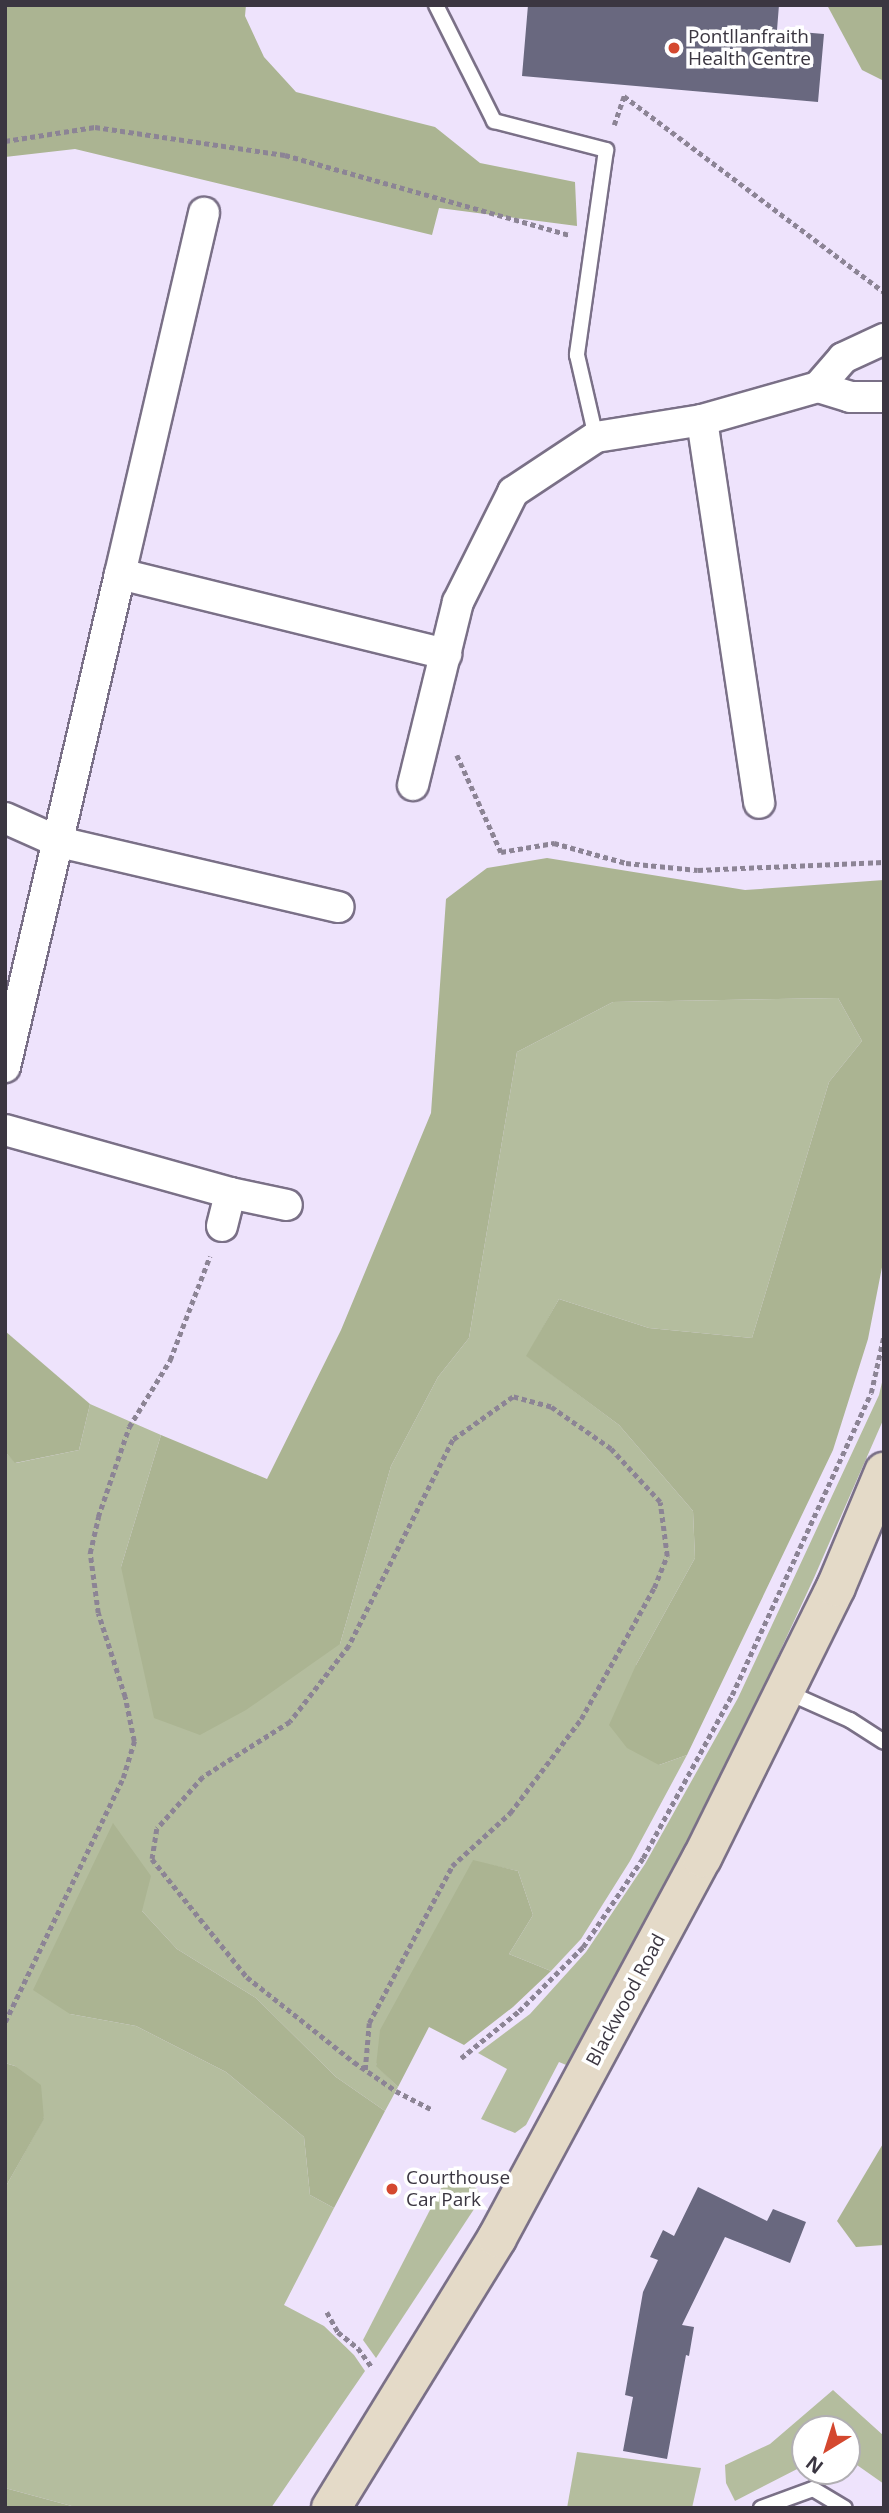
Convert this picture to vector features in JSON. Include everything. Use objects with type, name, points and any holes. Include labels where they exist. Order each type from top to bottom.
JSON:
[{"type":"main road","name":"Blackwood Road","points":[[331,2508],[498,2238],[702,1858],[836,1587],[884,1472]]},
{"type":"street","points":[[5,1067],[204,213]]},
{"type":"street","points":[[818,387],[843,358],[884,339]]},
{"type":"street","points":[[413,785],[458,602],[513,492],[596,437],[702,420],[818,387],[850,397],[884,397]]},
{"type":"street","points":[[702,420],[760,803]]},
{"type":"street","points":[[120,574],[446,654]]},
{"type":"street","points":[[5,818],[59,842],[339,906]]},
{"type":"street","points":[[5,1130],[230,1193],[287,1205]]},
{"type":"street","points":[[222,1226],[230,1193]]},
{"type":"lane","points":[[436,5],[494,121],[606,150],[577,355],[596,437]]},
{"type":"lane","points":[[785,1692],[849,1720],[884,1742]]},
{"type":"lane","points":[[761,2508],[813,2489],[845,2508]]},
{"type":"path","points":[[606,150],[624,96],[884,292]]},
{"type":"path","points":[[5,141],[95,127],[285,155],[594,242]]},
{"type":"path","points":[[431,718],[446,730],[502,852],[554,843],[626,863],[698,870],[884,862]]},
{"type":"path","points":[[5,2022],[123,1778],[134,1741],[125,1697],[98,1613],[90,1553],[98,1517],[129,1427],[170,1360],[222,1226]]},
{"type":"path","points":[[461,2058],[519,2011],[583,1947],[643,1858],[732,1695],[848,1444],[871,1393],[884,1335]]},
{"type":"path","points":[[365,2070],[369,2023],[452,1866],[510,1813],[581,1719],[654,1588],[667,1556],[660,1502],[611,1449],[551,1407],[513,1397],[453,1440],[349,1646],[290,1722],[203,1777],[157,1829],[152,1859],[247,1977],[365,2070],[433,2110]]},
{"type":"path","points":[[327,2312],[338,2332],[358,2348],[374,2371]]},
{"type":"green space","points":[[5,5],[246,5],[245,16],[264,57],[296,92],[435,127],[480,163],[575,182],[577,226],[439,208],[432,235],[75,149],[5,157]]},
{"type":"green space","points":[[827,5],[884,5],[884,81],[862,70]]},
{"type":"green space","points":[[547,858],[745,890],[884,880],[884,1257],[868,1339],[833,1450],[687,1755],[659,1765],[627,1748],[609,1725],[636,1665],[695,1558],[693,1511],[619,1425],[526,1356],[559,1299],[649,1328],[752,1338],[829,1082],[862,1041],[838,998],[613,1002],[517,1052],[469,1338],[438,1377],[391,1466],[340,1644],[246,1710],[200,1735],[154,1718],[121,1567],[161,1435],[267,1479],[341,1330],[431,1113],[446,899],[487,868]]},
{"type":"green space","points":[[838,998],[862,1041],[829,1082],[752,1338],[649,1328],[559,1299],[527,1356],[619,1425],[693,1511],[695,1558],[636,1665],[659,1765],[687,1755],[630,1861],[581,1939],[551,1971],[509,1954],[533,1915],[518,1871],[473,1861],[376,2065],[398,2087],[385,2111],[336,2077],[256,1998],[177,1949],[142,1911],[70,2014],[136,2026],[226,2072],[304,2137],[310,2195],[334,2208],[284,2305],[324,2326],[354,2355],[365,2371],[271,2508],[79,2508],[5,2488],[5,2188],[44,2118],[15,2066],[5,2063],[5,1452],[16,1463],[79,1450],[90,1404],[161,1435],[121,1567],[340,1644],[391,1466],[438,1377],[469,1338],[517,1052],[613,1002]]},
{"type":"green space","points":[[5,1331],[90,1404],[79,1450],[15,1463],[5,1452]]},
{"type":"green space","points":[[884,1374],[884,1418],[813,1580],[732,1755],[571,2067],[559,2062],[526,2125],[515,2133],[481,2119],[507,2069],[478,2053],[530,2014],[586,1952],[645,1864],[738,1698],[879,1395]]},
{"type":"green space","points":[[113,1823],[151,1876],[142,1911],[177,1949],[256,1998],[336,2077],[385,2111],[334,2208],[310,2195],[304,2137],[226,2072],[136,2026],[70,2014],[33,1990]]},
{"type":"green space","points":[[473,1860],[518,1871],[533,1915],[509,1954],[551,1971],[513,2007],[464,2045],[429,2027],[398,2087],[376,2066],[380,2030]]},
{"type":"green space","points":[[5,2063],[15,2066],[41,2085],[44,2119],[5,2188]]},
{"type":"green space","points":[[884,2142],[884,2245],[856,2247],[837,2221]]},
{"type":"green space","points":[[450,2171],[459,2174],[478,2190],[480,2200],[376,2358],[363,2340]]},
{"type":"green space","points":[[833,2390],[861,2415],[804,2415]]},
{"type":"green space","points":[[861,2415],[884,2436],[884,2484],[861,2468]]},
{"type":"green space","points":[[791,2426],[791,2472],[735,2501],[726,2483],[725,2465],[770,2444]]},
{"type":"green space","points":[[577,2452],[701,2468],[692,2508],[567,2508]]},
{"type":"green space","points":[[5,2488],[79,2508],[5,2508]]},
{"type":"building","name":"Pontllanfraith Health Centre","points":[[528,5],[779,5],[777,30],[824,34],[818,102],[522,76]]},
{"type":"building","points":[[698,2187],[767,2221],[773,2209],[806,2222],[790,2263],[725,2237],[682,2325],[694,2327],[689,2356],[686,2355],[667,2459],[623,2451],[633,2397],[625,2395],[643,2292],[658,2260],[650,2257],[663,2230],[674,2236]]},
{"type":"place","name":"Pontllanfraith Health Centre","points":[[674,48]]},
{"type":"place","name":"Courthouse Car Park","points":[[392,2189]]}]
